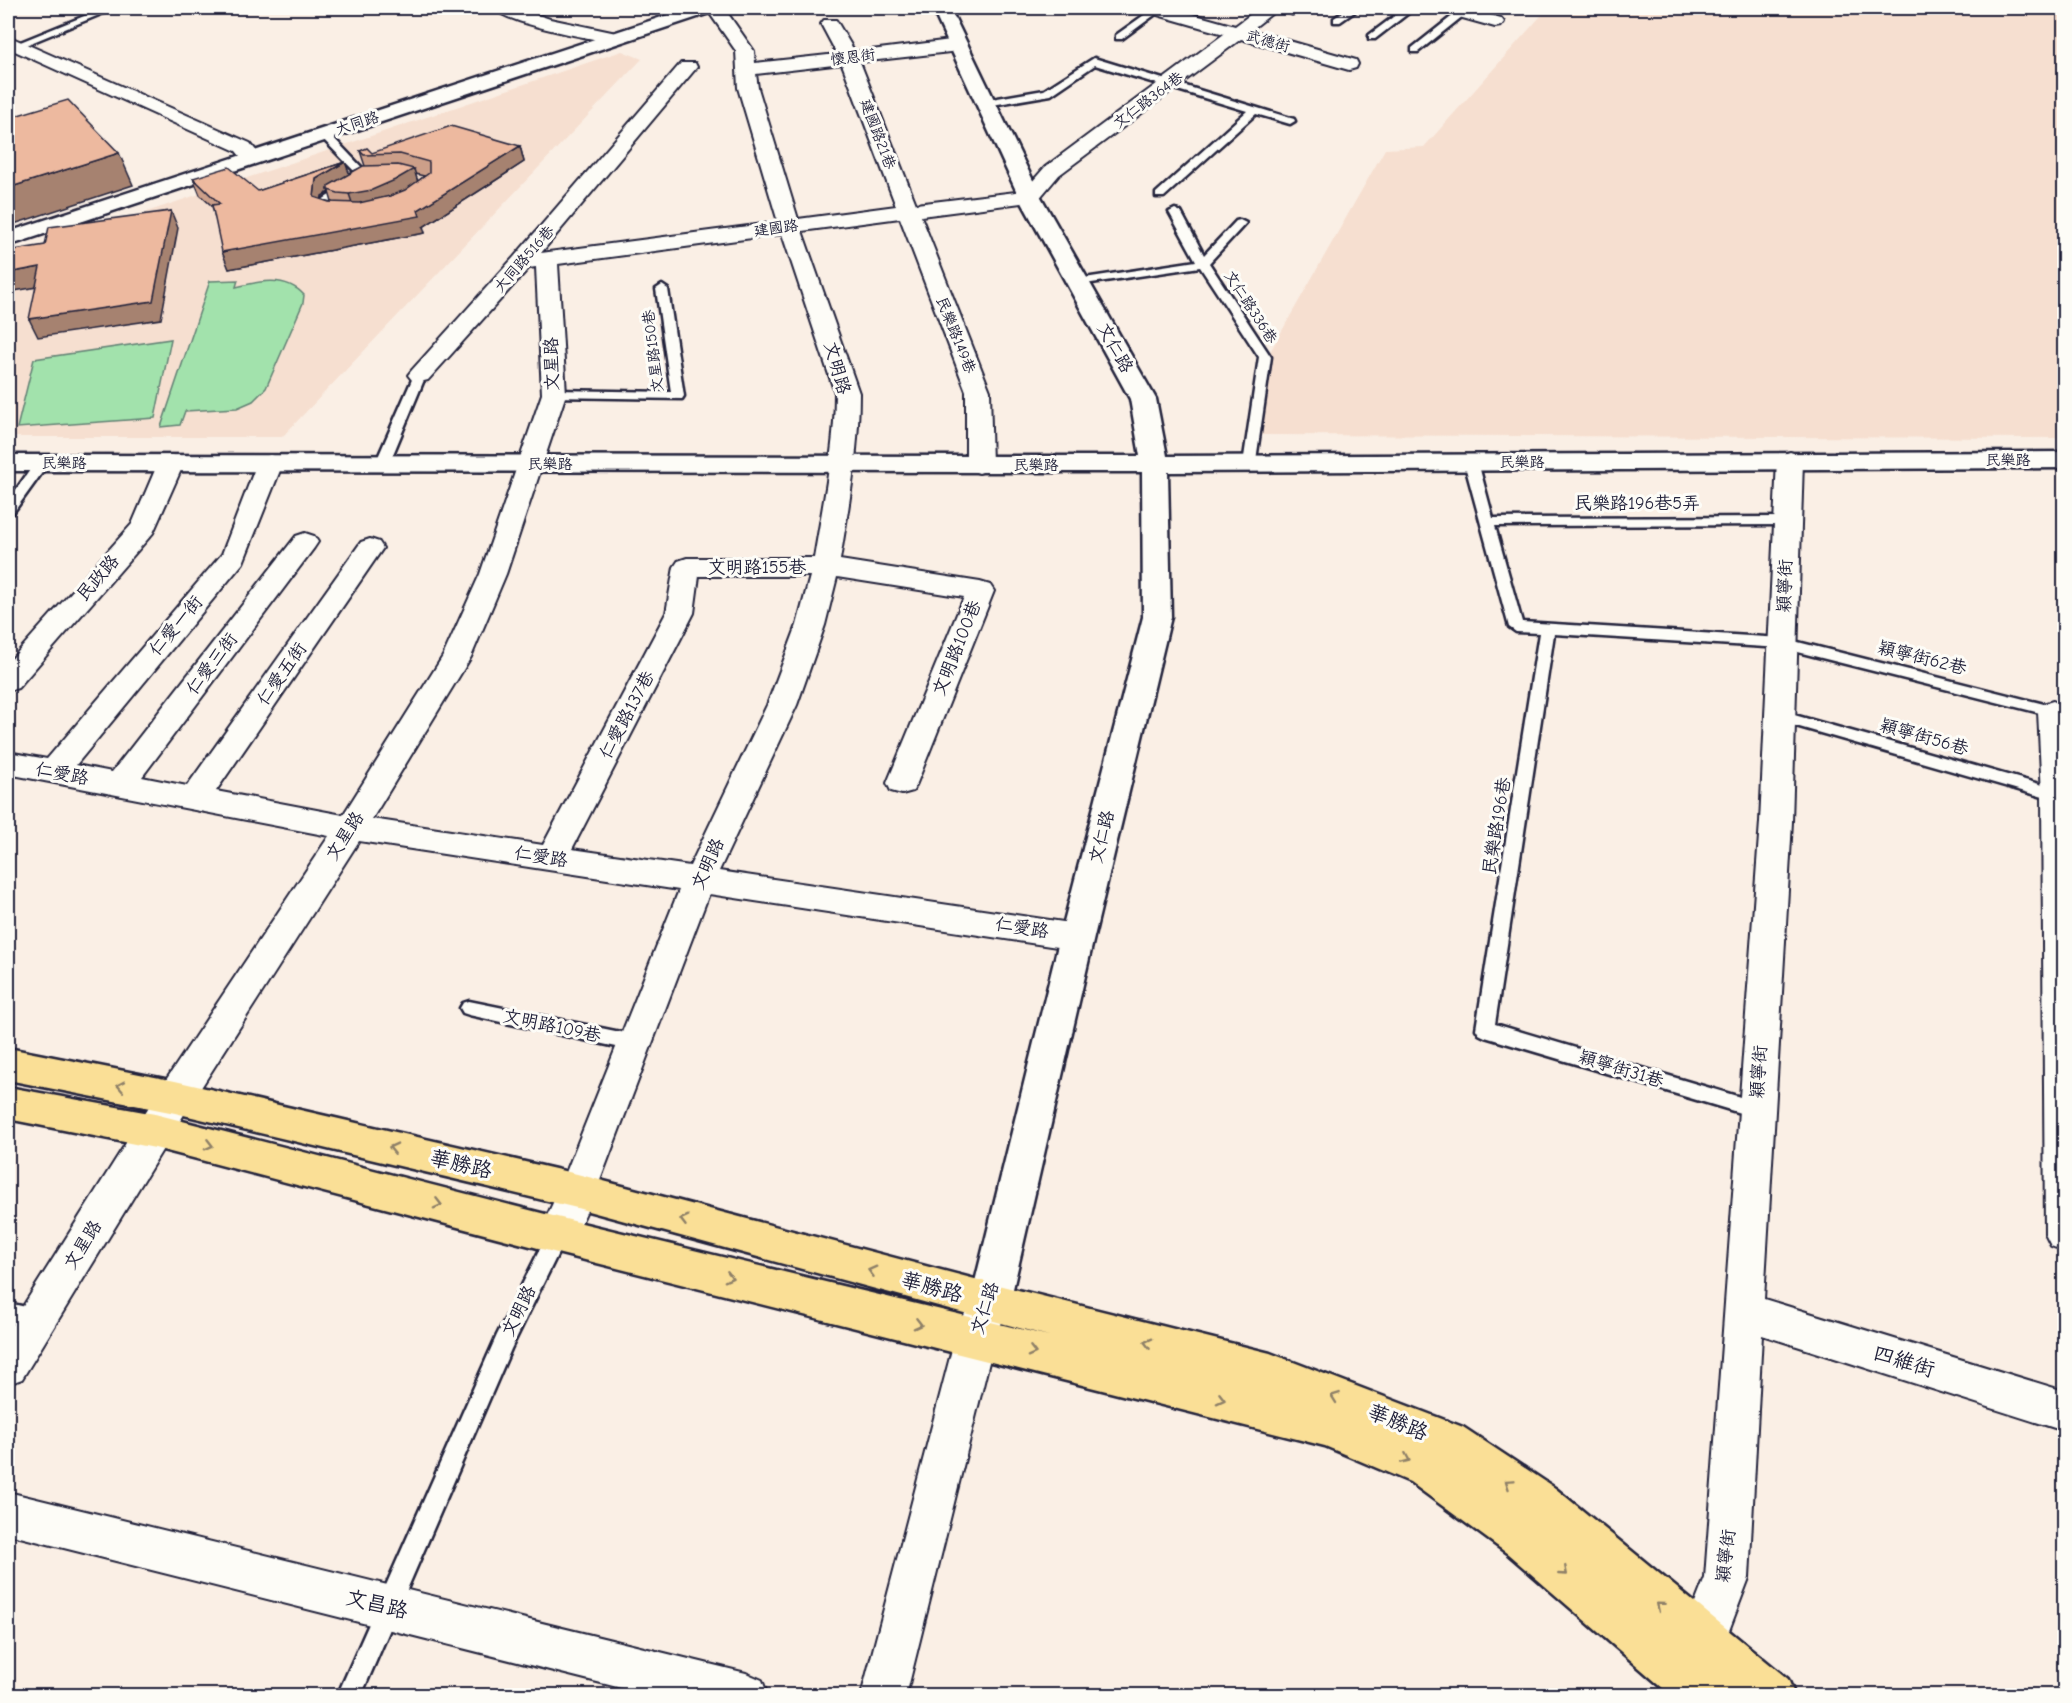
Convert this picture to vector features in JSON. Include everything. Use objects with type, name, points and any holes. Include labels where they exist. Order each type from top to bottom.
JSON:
[{"type":"main road","name":"大同路","points":[[8,239],[706,8]]},
{"type":"main road","name":"文仁路","points":[[941,8],[1030,197],[1143,399],[1155,464],[1157,617],[982,1320]]},
{"type":"main road","name":"民樂路","points":[[8,463],[979,465],[2064,460]]},
{"type":"main road","name":"華勝路","points":[[8,1064],[175,1097],[577,1191],[982,1320],[1326,1425],[1425,1467],[1524,1538],[1698,1670],[1771,1695]]},
{"type":"main road","name":"華勝路","points":[[8,1103],[155,1131],[557,1234],[982,1320]]},
{"type":"street","points":[[503,8],[549,24],[615,38]]},
{"type":"street","name":"文明路","points":[[557,1234],[577,1191],[699,880],[782,705],[812,625],[826,567],[842,465],[847,419],[847,393],[790,226],[748,88],[745,51],[715,8]]},
{"type":"street","name":"武德街","points":[[1156,8],[1349,64]]},
{"type":"street","name":"文仁路364巷","points":[[1030,197],[1052,171],[1270,8]]},
{"type":"street","points":[[1455,10],[1495,22]]},
{"type":"street","name":"建國路21巷","points":[[830,24],[849,58],[907,211]]},
{"type":"street","points":[[13,43],[243,147],[252,158]]},
{"type":"street","name":"懷恩街","points":[[746,70],[959,45]]},
{"type":"street","name":"大同路516巷","points":[[420,375],[522,262],[688,67]]},
{"type":"street","name":"建國路","points":[[522,262],[1030,197]]},
{"type":"street","name":"民樂路149巷","points":[[907,211],[978,391],[979,465]]},
{"type":"street","name":"文星路","points":[[8,1365],[22,1316],[155,1131],[351,828],[457,657],[493,574],[554,394],[547,258]]},
{"type":"street","name":"穎寧街","points":[[1698,1670],[1727,1578],[1776,822],[1790,460]]},
{"type":"street","name":"民政路","points":[[8,681],[144,527],[171,463]]},
{"type":"street","name":"仁愛一街","points":[[53,772],[234,557],[270,463]]},
{"type":"street","name":"仁愛三街","points":[[119,785],[305,542]]},
{"type":"street","name":"仁愛五街","points":[[194,799],[370,548]]},
{"type":"street","name":"文明路155巷","points":[[687,567],[826,567]]},
{"type":"street","name":"仁愛路137巷","points":[[552,858],[680,613],[687,567]]},
{"type":"street","name":"文明路100巷","points":[[826,567],[980,591],[902,783]]},
{"type":"street","points":[[2059,712],[2057,795],[2064,1234]]},
{"type":"street","name":"仁愛路","points":[[8,763],[351,828],[1077,937]]},
{"type":"street","name":"四維街","points":[[1743,1311],[2064,1411]]},
{"type":"street","name":"文仁路","points":[[883,1695],[982,1320]]},
{"type":"street","name":"文昌路","points":[[8,1513],[746,1695]]},
{"type":"lane","points":[[13,43],[111,8]]},
{"type":"lane","points":[[1119,37],[1156,8]]},
{"type":"lane","points":[[1337,20],[1355,8]]},
{"type":"lane","points":[[1372,37],[1410,8]]},
{"type":"lane","points":[[1415,50],[1455,10]]},
{"type":"lane","points":[[986,103],[1047,93],[1094,61],[1290,121]]},
{"type":"lane","points":[[1160,195],[1254,110]]},
{"type":"lane","points":[[324,134],[371,176],[327,200],[326,211],[336,218],[345,217]]},
{"type":"lane","name":"文仁路336巷","points":[[1175,212],[1203,263],[1265,357],[1250,464]]},
{"type":"lane","points":[[1078,282],[1203,263],[1240,223]]},
{"type":"lane","name":"文星路150巷","points":[[554,394],[678,396],[662,289]]},
{"type":"lane","name":"大同路516巷","points":[[382,464],[420,375]]},
{"type":"lane","points":[[1471,462],[1516,627],[1782,643]]},
{"type":"lane","points":[[8,510],[42,463]]},
{"type":"lane","name":"民樂路196巷5弄","points":[[1487,522],[1787,521]]},
{"type":"lane","name":"民樂路196巷","points":[[1485,1029],[1547,629]]},
{"type":"lane","name":"穎寧街62巷","points":[[1782,643],[2059,712]]},
{"type":"lane","name":"穎寧街56巷","points":[[1780,716],[2057,795]]},
{"type":"lane","name":"文明路109巷","points":[[469,1008],[635,1043]]},
{"type":"lane","name":"穎寧街31巷","points":[[1485,1029],[1757,1110]]},
{"type":"lane","name":"文明路","points":[[349,1695],[504,1342],[557,1234]]},
{"type":"shaded area","points":[[1548,8],[2064,8],[2064,438],[1249,435],[1266,359],[1385,149],[1424,147]]},
{"type":"shaded area","points":[[622,51],[642,59],[282,437],[8,437],[8,259]]},
{"type":"green space","points":[[238,280],[236,287],[272,281],[281,282],[289,284],[304,295],[303,303],[266,388],[253,401],[237,408],[185,411],[180,425],[161,427],[210,281]]},
{"type":"green space","points":[[171,339],[155,418],[17,428],[34,359]]},
{"type":"building","points":[[68,100],[119,153],[8,188],[8,118]]},
{"type":"building","points":[[451,126],[520,146],[418,210],[420,216],[222,252],[212,205],[220,204],[193,178],[229,167],[258,191],[345,162],[316,179],[314,197],[329,202],[359,203],[405,190],[429,173],[429,162],[400,154],[364,155],[360,151],[367,148],[372,153]]},
{"type":"building","points":[[398,165],[414,169],[372,190],[349,194],[328,190],[328,186],[363,166]]},
{"type":"building","points":[[171,211],[153,301],[29,319],[40,267],[8,273],[8,251],[45,245],[49,227]]}]
